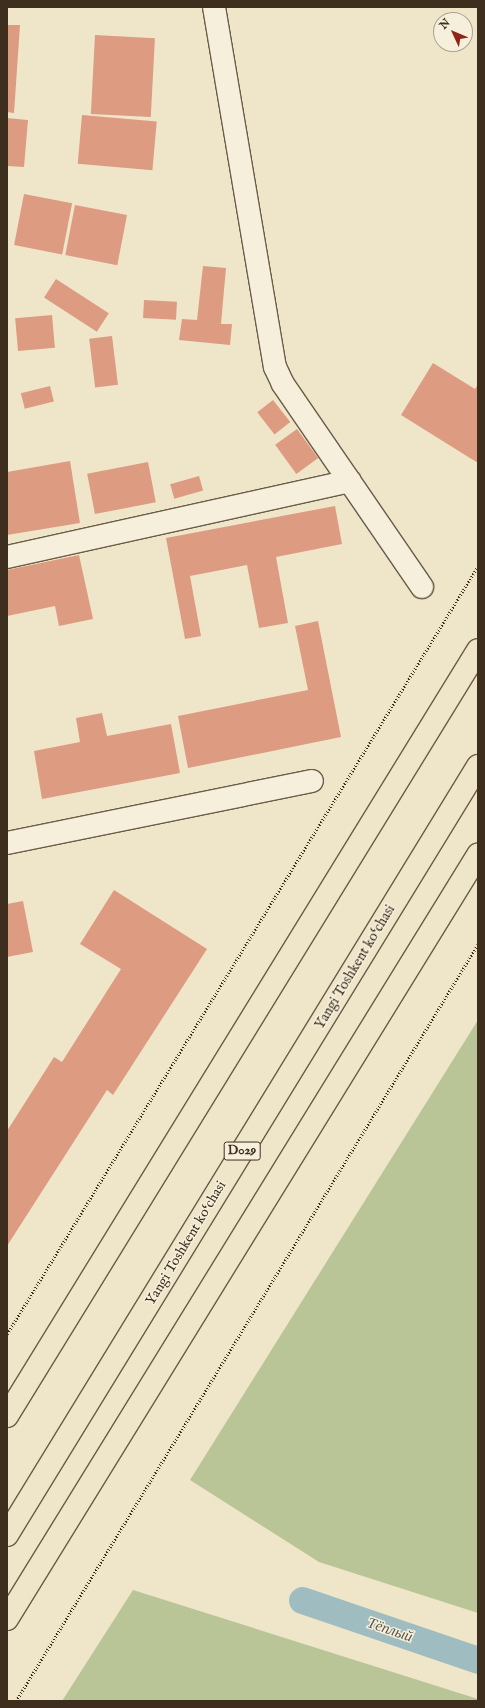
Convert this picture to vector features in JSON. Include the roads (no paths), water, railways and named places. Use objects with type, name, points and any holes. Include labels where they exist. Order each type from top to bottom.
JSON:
[{"type":"main road","points":[[7,1416],[478,650]]},
{"type":"main road","name":"Yangi Toshkent ko‘chasi","points":[[7,1536],[478,766]]},
{"type":"main road","points":[[7,1619],[478,855]]},
{"type":"street","points":[[214,7],[275,367],[283,384],[422,587]]},
{"type":"street","points":[[7,557],[350,481]]},
{"type":"street","points":[[7,843],[312,781]]},
{"type":"waterway","name":"Тёплый","points":[[302,1600],[478,1660]]}]
